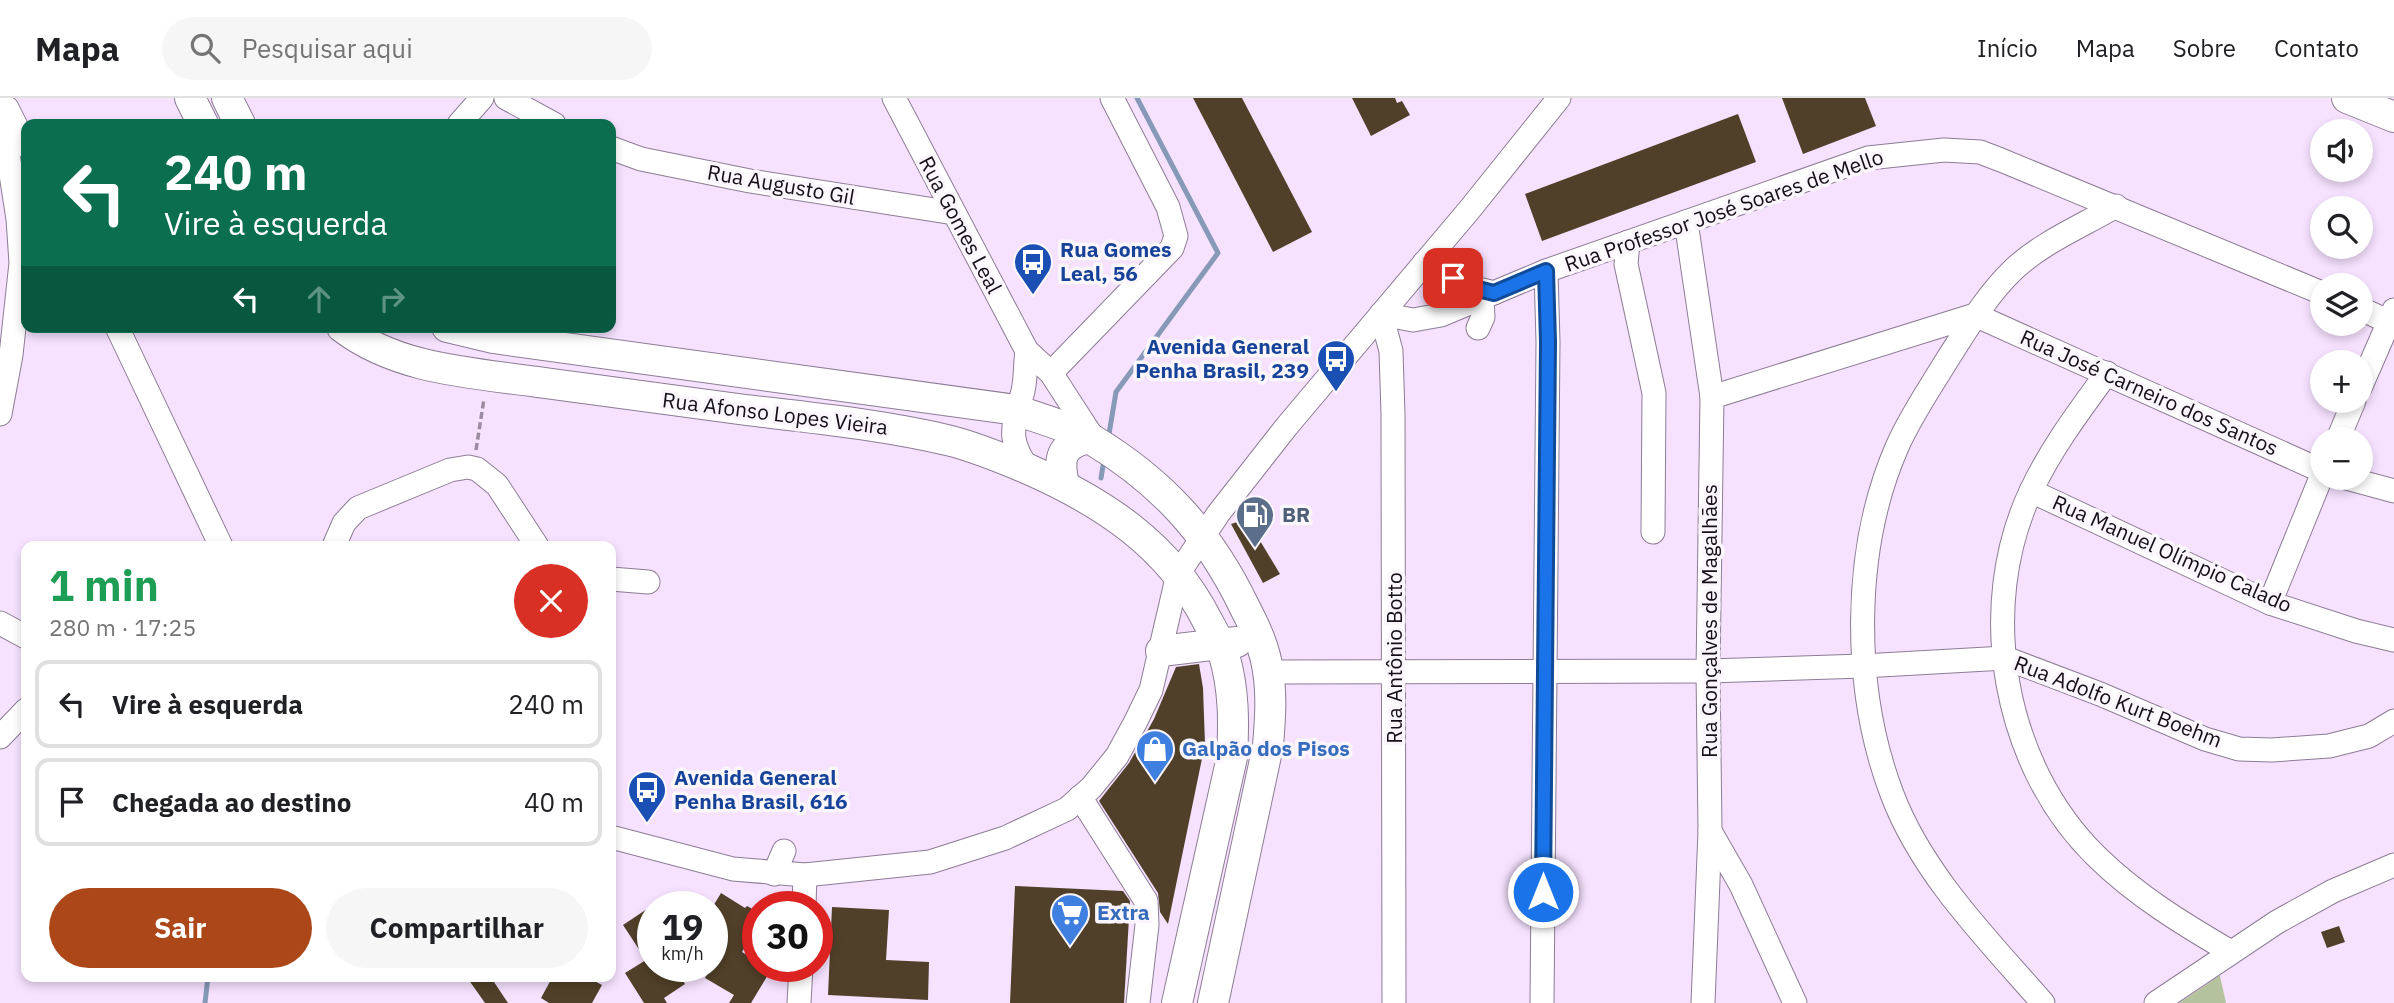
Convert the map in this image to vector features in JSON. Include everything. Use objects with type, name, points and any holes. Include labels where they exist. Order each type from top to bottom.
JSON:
[{"type":"main road","points":[[190,98],[200,119]]},
{"type":"main road","points":[[227,98],[238,119]]},
{"type":"main road","points":[[2347,98],[2394,117]]},
{"type":"main road","name":"Rua Afonso Lopes Vieira","points":[[352,333],[378,349],[440,367],[903,431],[952,441],[990,453],[1064,485],[1124,521],[1154,546],[1196,597],[1220,645],[1230,682],[1234,719],[1232,757],[1177,1003]]},
{"type":"main road","name":"Rua Afonso Lopes Vieira","points":[[472,333],[1016,410],[1093,441],[1159,489],[1203,535],[1237,591],[1259,639],[1269,672],[1271,712],[1268,746],[1213,1003]]},
{"type":"main road","points":[[1064,485],[1061,461],[1066,448],[1074,442],[1093,441]]},
{"type":"main road","points":[[1161,651],[1259,639]]},
{"type":"main road","points":[[1209,863],[1213,873],[1221,879],[1232,880],[1241,875]]},
{"type":"street","points":[[463,119],[482,98]]},
{"type":"street","points":[[506,98],[545,119]]},
{"type":"street","name":"Rua Gomes Leal","points":[[894,98],[1027,351],[1051,373],[1093,441]]},
{"type":"street","points":[[1051,373],[1172,248],[1176,236],[1168,207],[1112,98]]},
{"type":"street","points":[[616,837],[733,869],[805,875],[930,862],[972,850],[1040,823],[1067,809],[1091,788],[1117,756],[1151,690],[1178,574],[1203,535],[1287,426],[1559,98]]},
{"type":"street","points":[[1,100],[21,137]]},
{"type":"street","points":[[1,100],[21,240]]},
{"type":"street","name":"Rua Augusto Gil","points":[[616,150],[641,159],[750,181],[954,213]]},
{"type":"street","name":"Rua Professor José Soares de Mello","points":[[1381,314],[1413,320],[1441,315],[1546,271],[1622,251],[1686,222],[1868,158],[1944,150],[1980,152],[2310,288]]},
{"type":"street","points":[[2043,1003],[1952,895],[1913,840],[1892,794],[1876,745],[1863,666],[1866,568],[1878,502],[1897,446],[1932,384],[1976,316],[1999,284],[2015,268],[2038,251],[2116,206]]},
{"type":"street","name":"Rua Gonçalves de Magalhães","points":[[1686,222],[1712,397],[1708,671],[1710,831],[1741,884],[1794,1003]]},
{"type":"street","points":[[1622,251],[1654,393],[1653,532]]},
{"type":"street","points":[[1424,263],[1470,287],[1482,298]]},
{"type":"street","points":[[1542,1003],[1548,342],[1546,271]]},
{"type":"street","points":[[0,414],[21,283]]},
{"type":"street","points":[[2373,312],[2392,318],[2373,360]]},
{"type":"street","name":"Rua Antônio Botto","points":[[1381,314],[1391,351],[1395,670],[1394,1003]]},
{"type":"street","points":[[1712,397],[1976,316]]},
{"type":"street","name":"Rua José Carneiro dos Santos","points":[[1976,316],[2107,373],[2310,467]]},
{"type":"street","points":[[120,333],[220,541]]},
{"type":"street","points":[[1027,351],[1023,390],[1013,423],[1015,446],[1029,470]]},
{"type":"street","points":[[2107,373],[2073,419],[2031,491],[2013,537],[2006,575],[2002,623],[2012,704],[2029,754],[2048,795],[2095,856],[2153,904],[2231,951]]},
{"type":"street","points":[[336,541],[344,523],[358,508],[450,470],[468,467],[477,469],[497,485],[534,541]]},
{"type":"street","points":[[2373,485],[2394,491]]},
{"type":"street","points":[[2270,603],[2315,490]]},
{"type":"street","name":"Rua Manuel Olímpio Calado","points":[[2031,491],[2270,603],[2356,631],[2394,640]]},
{"type":"street","points":[[616,579],[648,582]]},
{"type":"street","points":[[0,622],[21,621]]},
{"type":"street","points":[[0,622],[21,634]]},
{"type":"street","points":[[1269,672],[1708,671],[2005,658]]},
{"type":"street","name":"Rua Adolfo Kurt Boehm","points":[[2005,658],[2205,739],[2239,749],[2329,746],[2369,736],[2394,721]]},
{"type":"street","points":[[0,737],[21,715]]},
{"type":"street","points":[[1080,797],[1146,901],[1147,925],[1138,1003]]},
{"type":"street","points":[[1703,1003],[1710,831]]},
{"type":"street","points":[[774,874],[784,851]]},
{"type":"street","points":[[2155,1003],[2277,922],[2333,891],[2394,865]]},
{"type":"street","points":[[804,891],[805,875]]},
{"type":"street","points":[[799,1003],[800,982]]},
{"type":"path","points":[[477,469],[475,460],[489,374]]},
{"type":"green space","points":[[2219,976],[2226,1003],[2179,1003]]},
{"type":"building","points":[[1193,98],[1242,98],[1312,232],[1273,252]]},
{"type":"building","points":[[1352,98],[1395,98],[1397,103],[1402,101],[1410,115],[1371,136]]},
{"type":"building","points":[[1782,98],[1865,98],[1876,126],[1803,154]]},
{"type":"building","points":[[1738,114],[1756,162],[1542,241],[1525,194]]},
{"type":"building","name":"BR","points":[[1247,519],[1280,574],[1263,583],[1231,524]]},
{"type":"building","name":"Galpão dos Pisos","points":[[1199,664],[1203,688],[1205,744],[1168,924],[1160,912],[1158,893],[1099,801],[1129,763],[1154,719],[1176,667]]},
{"type":"building","name":"Extra","points":[[1015,886],[1123,891],[1130,901],[1124,1003],[1010,1003]]},
{"type":"building","points":[[728,897],[742,906],[742,982],[764,982],[751,1003],[729,1003],[734,995],[712,982],[728,982]]},
{"type":"building","points":[[833,907],[889,910],[886,960],[929,962],[928,1000],[828,995],[829,982],[833,982]]},
{"type":"building","points":[[637,916],[637,946],[623,925]]},
{"type":"building","points":[[2339,926],[2345,942],[2327,948],[2321,932]]},
{"type":"building","points":[[637,966],[637,982],[685,984],[664,998],[667,1003],[644,1003],[625,973]]},
{"type":"building","points":[[470,982],[494,982],[508,1003],[485,1003]]},
{"type":"building","points":[[550,982],[596,982],[602,985],[592,1003],[549,1003],[541,998]]},
{"type":"waterway","points":[[1108,440],[1116,392],[1218,253],[1137,98]]},
{"type":"waterway","points":[[1101,478],[1104,460]]},
{"type":"waterway","points":[[205,1003],[207,982]]},
{"type":"place","name":"Rua Gomes Leal, 56","points":[[1033,296]]},
{"type":"place","name":"Avenida General Penha Brasil, 239","points":[[1336,393]]},
{"type":"place","name":"BR","points":[[1255,549]]},
{"type":"place","name":"Galpão dos Pisos","points":[[1155,783]]},
{"type":"place","name":"Avenida General Penha Brasil, 616","points":[[647,824]]},
{"type":"place","name":"Extra","points":[[1070,947]]},
{"type":"route","points":[[1453,278],[1470,287],[1494,293],[1546,271],[1548,342],[1543,892]]}]
